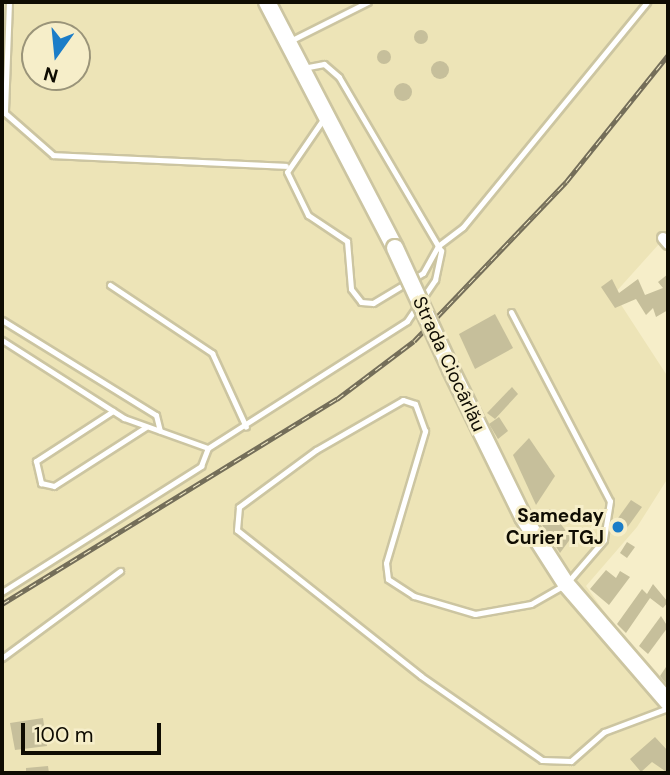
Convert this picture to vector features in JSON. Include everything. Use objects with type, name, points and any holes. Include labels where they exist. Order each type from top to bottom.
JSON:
[{"type":"main road","name":"Strada Ciocârlău","points":[[267,2],[395,248],[523,517],[566,584],[668,702]]},
{"type":"lane","points":[[9,2],[5,113],[53,155],[286,166]]},
{"type":"lane","points":[[287,43],[368,2]]},
{"type":"lane","points":[[286,166],[308,215],[347,241],[351,289],[361,302],[400,290],[423,272],[438,246],[463,227],[647,2]]},
{"type":"lane","points":[[2,592],[201,466],[208,448],[246,427],[407,321],[435,281],[438,246],[417,221],[339,77],[324,64],[301,69]]},
{"type":"lane","points":[[286,166],[326,116]]},
{"type":"lane","points":[[110,285],[212,354],[246,427]]},
{"type":"lane","points":[[511,312],[610,501],[604,540],[566,584],[531,604],[475,614],[414,596],[388,579],[386,563],[425,431],[415,404],[402,400],[316,450],[239,507],[234,519],[237,530],[303,585],[542,761],[571,761],[604,732],[668,708]]},
{"type":"lane","points":[[2,320],[156,415],[160,431]]},
{"type":"lane","points":[[2,340],[113,411],[146,427],[208,448]]},
{"type":"lane","points":[[113,411],[36,461],[41,483],[54,486],[146,427]]},
{"type":"lane","points":[[2,658],[120,571]]},
{"type":"shaded area","points":[[2,2],[668,2],[668,234],[614,294],[668,377],[668,478],[637,527],[586,586],[668,702],[668,773],[2,773]]},
{"type":"building","points":[[418,30],[424,30],[428,37],[424,44],[418,44],[414,40],[414,34]]},
{"type":"building","points":[[381,50],[387,50],[391,57],[387,64],[381,64],[377,60],[377,54]]},
{"type":"building","points":[[436,61],[444,61],[449,70],[447,77],[436,79],[431,74],[431,66]]},
{"type":"building","points":[[399,83],[407,83],[412,92],[410,99],[399,101],[394,96],[394,88]]},
{"type":"building","points":[[668,274],[668,310],[656,317],[653,308],[646,315],[636,299],[615,308],[601,287],[612,279],[619,293],[638,279],[645,295],[663,288],[658,282]]},
{"type":"building","points":[[495,314],[513,348],[475,369],[459,334]]},
{"type":"building","points":[[512,387],[518,394],[495,419],[487,413]]},
{"type":"building","points":[[499,417],[508,431],[498,439],[489,424]]},
{"type":"building","points":[[529,438],[555,476],[536,505],[513,455]]},
{"type":"building","points":[[631,500],[642,507],[624,532],[613,525]]},
{"type":"building","points":[[550,509],[571,538],[560,553],[537,517]]},
{"type":"building","points":[[627,542],[635,547],[627,558],[620,553]]},
{"type":"building","points":[[606,570],[616,578],[620,571],[630,577],[609,605],[590,589]]},
{"type":"building","points":[[653,584],[668,602],[663,608],[650,598],[626,633],[617,624],[642,589],[647,594]]},
{"type":"building","points":[[661,616],[668,627],[648,654],[639,646]]},
{"type":"building","points":[[668,664],[668,686],[660,676]]},
{"type":"building","points":[[43,718],[47,746],[15,750],[10,723]]},
{"type":"building","points":[[655,737],[668,751],[668,773],[652,762],[641,772],[630,759]]},
{"type":"building","points":[[48,766],[49,773],[26,773],[26,768]]},
{"type":"railway","points":[[2,604],[337,399],[414,341],[566,182],[668,55]]},
{"type":"place","name":"Sameday Curier TGJ","points":[[618,527]]}]
